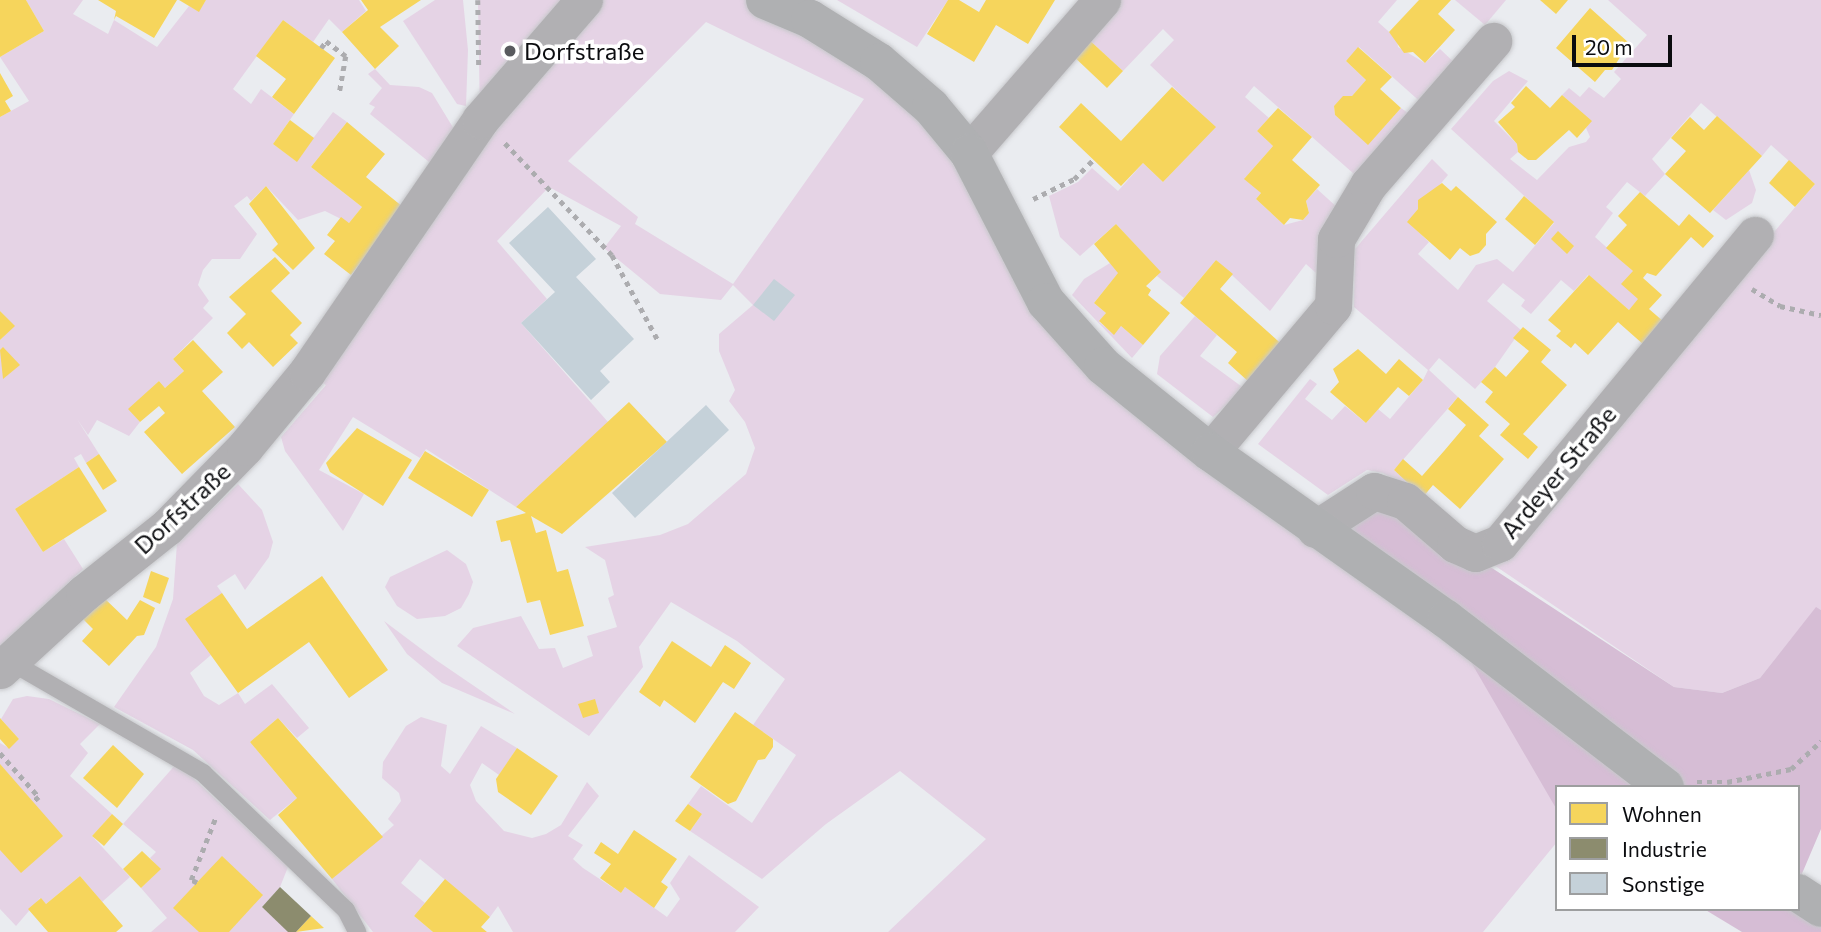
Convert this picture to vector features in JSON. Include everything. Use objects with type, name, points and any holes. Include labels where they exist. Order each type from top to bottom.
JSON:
[{"type":"main road","points":[[765,0],[810,19],[879,62],[931,107],[968,153],[1002,213],[1046,302],[1075,340],[1210,452],[1315,529],[1446,619],[1663,785]]},
{"type":"main road","points":[[1800,894],[1821,908]]},
{"type":"street","name":"Dorfstraße","points":[[5,666],[84,593],[167,527],[246,447],[307,372],[480,120],[584,0]]},
{"type":"street","points":[[968,153],[1102,0]]},
{"type":"street","points":[[1210,452],[1333,306],[1336,239],[1368,185],[1493,41]]},
{"type":"street","name":"Ardeyer Straße","points":[[1315,529],[1374,491],[1405,502],[1455,544],[1475,553],[1500,543],[1755,236]]},
{"type":"lane","name":"Dorfstraße","points":[[5,666],[202,773],[346,910],[357,932]]},
{"type":"path","points":[[478,0],[480,120],[612,255],[659,342]]},
{"type":"path","points":[[321,48],[326,41],[346,55],[338,94]]},
{"type":"path","points":[[1002,213],[1074,179],[1093,160]]},
{"type":"path","points":[[1725,272],[1780,306],[1821,315]]},
{"type":"path","points":[[1663,785],[1727,782],[1791,769],[1821,741]]},
{"type":"path","points":[[0,753],[39,797],[33,802]]},
{"type":"path","points":[[197,883],[191,880],[210,825],[231,800]]},
{"type":"shaded area","points":[[26,0],[83,0],[73,14],[108,34],[114,20],[157,47],[189,6],[199,11],[206,0],[359,0],[366,11],[342,32],[329,19],[313,42],[283,20],[233,89],[251,104],[261,89],[294,114],[273,144],[296,161],[333,112],[347,122],[311,167],[362,207],[349,223],[325,211],[298,220],[266,186],[251,201],[247,196],[234,206],[257,234],[240,259],[212,259],[203,270],[198,285],[209,301],[203,308],[213,318],[173,359],[184,371],[165,388],[159,381],[129,409],[140,422],[129,436],[97,420],[88,435],[77,419],[99,454],[86,463],[81,454],[74,458],[79,467],[15,509],[43,552],[64,539],[83,569],[0,647],[0,340],[14,326],[0,311],[0,117],[29,101],[0,57],[44,31]]},
{"type":"shaded area","points":[[435,0],[463,0],[468,50],[466,106],[457,104],[403,21]]},
{"type":"shaded area","points":[[478,0],[765,0],[898,77],[1046,302],[1446,619],[1556,785],[1555,844],[1483,932],[888,932],[986,839],[900,771],[826,824],[762,879],[690,831],[702,814],[688,804],[701,786],[752,823],[796,755],[753,725],[785,679],[737,641],[671,602],[639,647],[643,667],[589,736],[457,646],[473,628],[521,616],[539,649],[555,648],[563,668],[593,656],[587,636],[617,627],[608,598],[614,595],[605,560],[585,547],[660,535],[688,524],[746,474],[755,448],[745,422],[729,401],[735,390],[719,351],[719,334],[753,305],[733,285],[721,300],[660,294],[604,248],[621,226],[549,187],[497,241],[547,299],[521,323],[608,422],[516,507],[426,449],[420,458],[353,417],[319,470],[364,494],[343,531],[285,451],[281,437],[326,385],[307,372],[480,120]],"holes":[[[706,22],[864,99],[733,284],[635,224],[638,217],[568,161]]]},
{"type":"shaded area","points":[[837,0],[948,0],[917,47]]},
{"type":"shaded area","points":[[1119,0],[1397,0],[1378,22],[1397,39],[1398,47],[1425,63],[1440,49],[1459,67],[1425,106],[1359,47],[1346,61],[1366,80],[1352,96],[1343,97],[1334,106],[1335,115],[1368,144],[1401,108],[1416,119],[1362,181],[1254,86],[1245,97],[1269,118],[1257,131],[1273,146],[1245,178],[1261,193],[1256,199],[1284,225],[1303,220],[1309,213],[1306,201],[1317,189],[1338,208],[1316,273],[1306,264],[1270,311],[1216,260],[1184,298],[1157,276],[1160,272],[1116,224],[1080,256],[1060,237],[1049,196],[1078,182],[1092,168],[1118,191],[1143,163],[1163,182],[1215,127],[1150,65],[1174,40],[1163,29],[1123,71],[1086,37]]},
{"type":"shaded area","points":[[1455,0],[1506,0],[1485,25]]},
{"type":"shaded area","points":[[1608,0],[1821,0],[1821,610],[1816,608],[1760,678],[1722,693],[1674,687],[1491,563],[1815,184],[1771,145],[1762,156],[1701,103],[1652,159],[1665,174],[1645,196],[1627,182],[1606,207],[1613,213],[1595,237],[1633,271],[1639,300],[1629,310],[1588,275],[1574,291],[1561,280],[1531,314],[1521,306],[1525,300],[1503,283],[1487,301],[1521,330],[1495,367],[1475,389],[1439,358],[1429,370],[1458,397],[1394,470],[1423,497],[1383,473],[1367,470],[1328,495],[1258,444],[1310,379],[1317,384],[1305,399],[1332,420],[1345,406],[1366,423],[1378,409],[1390,419],[1423,380],[1428,370],[1354,307],[1355,249],[1432,159],[1448,175],[1431,195],[1418,200],[1418,209],[1408,222],[1429,242],[1418,254],[1458,290],[1476,265],[1497,259],[1513,272],[1554,223],[1451,129],[1493,81],[1509,71],[1528,81],[1494,121],[1517,144],[1518,152],[1510,159],[1537,180],[1569,147],[1586,142],[1590,137],[1586,128],[1591,121],[1562,95],[1569,88],[1580,97],[1589,87],[1604,98],[1621,79],[1614,72],[1647,35]]},
{"type":"shaded area","points":[[375,69],[390,85],[419,87],[432,93],[457,134],[434,166],[370,114],[375,107],[369,104],[382,88],[368,74]]},
{"type":"shaded area","points":[[1749,170],[1756,190],[1752,203],[1726,220],[1713,210]]},
{"type":"shaded area","points":[[1110,263],[1120,271],[1094,303],[1106,313],[1099,322],[1114,334],[1121,326],[1143,345],[1132,358],[1072,295],[1084,279]]},
{"type":"shaded area","points":[[1195,316],[1217,335],[1200,356],[1245,389],[1213,417],[1157,374],[1160,356]]},
{"type":"shaded area","points":[[238,484],[262,510],[273,542],[269,557],[245,590],[235,574],[217,586],[222,593],[211,655],[190,673],[204,696],[219,705],[238,693],[245,704],[272,684],[309,728],[297,738],[278,718],[250,742],[297,798],[270,820],[193,750],[114,707],[156,647],[173,599],[177,543]]},
{"type":"shaded area","points":[[1374,491],[1674,687],[1722,693],[1760,678],[1816,607],[1821,610],[1821,829],[1800,878],[1800,785],[1555,785],[1555,807],[1446,619],[1315,529]]},
{"type":"shaded area","points":[[447,550],[466,564],[473,582],[469,594],[461,608],[445,616],[417,619],[397,606],[385,587],[390,577]]},
{"type":"shaded area","points":[[384,621],[515,714],[442,683],[407,654]]},
{"type":"shaded area","points":[[27,696],[49,699],[100,724],[80,744],[88,753],[70,776],[112,814],[92,836],[130,877],[102,902],[80,876],[46,904],[40,898],[16,926],[0,909],[0,743],[9,748],[19,739],[1,719],[13,699]]},
{"type":"shaded area","points":[[421,717],[447,725],[441,766],[450,774],[481,726],[517,748],[499,775],[482,763],[470,785],[476,801],[504,831],[532,838],[546,834],[561,825],[587,782],[599,796],[568,836],[583,845],[573,859],[583,868],[621,893],[625,887],[667,917],[680,899],[670,883],[689,855],[759,907],[735,932],[513,932],[498,906],[490,917],[420,859],[401,883],[425,903],[414,916],[433,932],[373,932],[332,879],[394,825],[388,819],[401,801],[399,793],[382,778],[383,762],[406,726]]},
{"type":"shaded area","points":[[177,763],[288,867],[280,887],[262,907],[289,932],[151,932],[167,918],[141,888],[160,869],[150,858],[156,852],[123,824]]},
{"type":"shaded area","points":[[1800,908],[1821,908],[1821,932],[1742,932],[1707,911],[1800,911]]},
{"type":"building: Wohnen","points":[[0,0],[26,0],[44,31],[0,57]]},
{"type":"building: Wohnen","points":[[98,0],[177,0],[154,38],[116,16],[114,20],[116,11]]},
{"type":"building: Wohnen","points":[[179,0],[206,0],[199,12]]},
{"type":"building: Wohnen","points":[[361,0],[421,0],[380,27],[399,46],[375,69],[342,32],[368,10]]},
{"type":"building: Wohnen","points":[[948,0],[959,0],[979,12],[986,0],[1055,0],[1028,44],[996,25],[974,62],[927,34]]},
{"type":"building: Wohnen","points":[[1419,0],[1451,0],[1438,14],[1455,30],[1425,63],[1413,52],[1404,53],[1389,32]]},
{"type":"building: Wohnen","points":[[1540,0],[1568,0],[1556,14]]},
{"type":"building: Wohnen","points":[[1590,8],[1629,43],[1612,70],[1605,70],[1595,82],[1556,48]]},
{"type":"building: Wohnen","points":[[283,20],[335,58],[294,114],[272,97],[286,79],[256,56]]},
{"type":"building: Wohnen","points":[[1086,37],[1123,71],[1107,88],[1070,53]]},
{"type":"building: Wohnen","points":[[1358,47],[1392,77],[1380,89],[1401,108],[1368,145],[1335,115],[1334,106],[1343,96],[1352,96],[1366,80],[1346,61]]},
{"type":"building: Wohnen","points":[[0,73],[13,96],[5,101],[11,111],[0,117]]},
{"type":"building: Wohnen","points":[[1526,86],[1550,108],[1562,95],[1592,121],[1577,138],[1569,130],[1536,160],[1528,160],[1518,152],[1517,144],[1498,122],[1515,107],[1511,103]]},
{"type":"building: Wohnen","points":[[1172,87],[1216,127],[1163,182],[1143,163],[1121,186],[1059,127],[1081,103],[1121,141]]},
{"type":"building: Wohnen","points":[[1278,108],[1312,137],[1292,160],[1320,185],[1306,201],[1309,213],[1303,220],[1290,218],[1284,225],[1256,199],[1261,193],[1244,179],[1273,146],[1257,131]]},
{"type":"building: Wohnen","points":[[1717,116],[1762,156],[1710,213],[1665,174],[1686,151],[1671,138],[1690,117],[1704,130]]},
{"type":"building: Wohnen","points":[[290,120],[314,138],[297,162],[273,144]]},
{"type":"building: Wohnen","points":[[347,122],[385,154],[366,177],[403,207],[351,275],[324,254],[335,241],[327,235],[341,217],[349,223],[362,207],[311,167]]},
{"type":"building: Wohnen","points":[[1789,160],[1815,184],[1795,207],[1769,183]]},
{"type":"building: Wohnen","points":[[1442,183],[1451,191],[1456,186],[1497,222],[1486,234],[1486,245],[1479,253],[1470,256],[1460,248],[1450,260],[1407,222],[1418,209],[1418,200]]},
{"type":"building: Wohnen","points":[[266,186],[315,248],[293,270],[272,250],[278,244],[249,204]]},
{"type":"building: Wohnen","points":[[1640,192],[1679,226],[1689,214],[1714,236],[1703,248],[1691,237],[1656,276],[1647,273],[1643,278],[1662,295],[1649,309],[1664,322],[1644,345],[1618,322],[1588,355],[1575,343],[1571,348],[1556,336],[1561,331],[1548,320],[1589,275],[1629,310],[1638,299],[1621,284],[1633,271],[1606,248],[1627,225],[1618,216]]},
{"type":"building: Wohnen","points":[[1524,196],[1554,222],[1535,245],[1505,219]]},
{"type":"building: Wohnen","points":[[1116,224],[1161,272],[1146,286],[1151,290],[1148,295],[1170,313],[1143,345],[1121,326],[1114,335],[1099,321],[1106,313],[1094,303],[1118,273],[1094,244]]},
{"type":"building: Wohnen","points":[[1558,231],[1574,246],[1567,254],[1551,239]]},
{"type":"building: Wohnen","points":[[275,257],[290,273],[271,291],[302,323],[290,335],[298,343],[273,367],[249,342],[242,349],[227,333],[246,314],[229,297]]},
{"type":"building: Wohnen","points":[[1216,260],[1233,274],[1220,289],[1287,349],[1250,383],[1228,363],[1237,352],[1180,303]]},
{"type":"building: Wohnen","points":[[0,311],[15,326],[0,340]]},
{"type":"building: Wohnen","points":[[1523,327],[1551,350],[1541,362],[1567,385],[1523,434],[1538,447],[1528,459],[1500,435],[1510,424],[1485,402],[1493,392],[1481,382],[1495,367],[1506,377],[1529,351],[1513,338]]},
{"type":"building: Wohnen","points":[[193,340],[223,372],[202,391],[235,427],[182,474],[144,432],[165,413],[159,406],[140,422],[128,409],[159,381],[165,388],[184,371],[173,359]]},
{"type":"building: Wohnen","points":[[3,347],[20,365],[3,379],[0,350]]},
{"type":"building: Wohnen","points":[[1358,349],[1386,374],[1399,359],[1423,380],[1409,396],[1398,387],[1366,423],[1330,392],[1339,382],[1333,369]]},
{"type":"building: Wohnen","points":[[1458,397],[1489,425],[1479,436],[1504,459],[1460,509],[1433,485],[1423,497],[1394,470],[1403,459],[1422,476],[1444,451],[1466,425],[1448,409]]},
{"type":"building: Wohnen","points":[[629,402],[667,442],[562,534],[531,516],[536,533],[546,530],[557,572],[568,569],[584,626],[550,635],[540,600],[527,603],[510,540],[501,542],[496,521],[526,513],[516,507]]},
{"type":"building: Wohnen","points":[[357,428],[412,460],[383,506],[330,472],[326,463]]},
{"type":"building: Wohnen","points":[[425,451],[489,490],[472,517],[408,478]]},
{"type":"building: Wohnen","points":[[99,454],[117,481],[103,490],[86,463]]},
{"type":"building: Wohnen","points":[[79,467],[107,511],[43,552],[15,509]]},
{"type":"building: Wohnen","points":[[151,571],[169,578],[160,604],[143,597]]},
{"type":"building: Wohnen","points":[[322,576],[388,670],[349,698],[309,642],[238,693],[185,619],[222,593],[247,629]]},
{"type":"building: Wohnen","points":[[103,597],[127,620],[140,600],[155,608],[144,635],[137,636],[109,666],[82,641],[93,629],[83,619]]},
{"type":"building: Wohnen","points":[[672,641],[711,667],[725,645],[751,663],[734,689],[723,682],[695,723],[664,700],[660,707],[639,692]]},
{"type":"building: Wohnen","points":[[595,699],[599,713],[583,718],[578,704]]},
{"type":"building: Wohnen","points":[[735,712],[773,739],[773,747],[765,759],[758,760],[736,801],[728,804],[690,777]]},
{"type":"building: Wohnen","points":[[0,718],[19,739],[9,749],[0,739]]},
{"type":"building: Wohnen","points":[[278,718],[383,837],[332,879],[278,815],[297,798],[250,742]]},
{"type":"building: Wohnen","points":[[113,745],[144,774],[117,808],[83,778]]},
{"type":"building: Wohnen","points":[[517,748],[558,776],[531,815],[498,792],[496,779]]},
{"type":"building: Wohnen","points":[[0,764],[63,836],[21,873],[0,850]]},
{"type":"building: Wohnen","points":[[688,804],[702,814],[690,831],[675,821]]},
{"type":"building: Wohnen","points":[[112,814],[123,824],[104,846],[92,836]]},
{"type":"building: Wohnen","points":[[634,830],[677,859],[661,882],[668,887],[654,908],[625,887],[621,893],[600,878],[611,864],[594,853],[601,842],[618,854]]},
{"type":"building: Wohnen","points":[[142,851],[161,869],[141,888],[123,869]]},
{"type":"building: Wohnen","points":[[222,856],[263,895],[229,932],[199,932],[173,908]]},
{"type":"building: Wohnen","points":[[80,876],[123,926],[116,932],[48,932],[28,909],[41,898],[46,904]]},
{"type":"building: Wohnen","points":[[445,879],[490,917],[481,927],[487,932],[433,932],[414,916]]},
{"type":"building: Wohnen","points":[[311,916],[324,928],[296,932]]},
{"type":"building: Industrie","points":[[280,887],[311,916],[296,932],[288,932],[262,907]]},
{"type":"building: Sonstige","points":[[548,207],[596,259],[576,277],[634,339],[600,371],[610,382],[591,400],[521,323],[555,292],[509,243]]},
{"type":"building: Sonstige","points":[[774,279],[795,295],[774,321],[753,305]]},
{"type":"building: Sonstige","points":[[706,405],[729,430],[635,518],[612,493]]},
{"type":"place","name":"Dorfstraße","points":[[510,51]]}]
